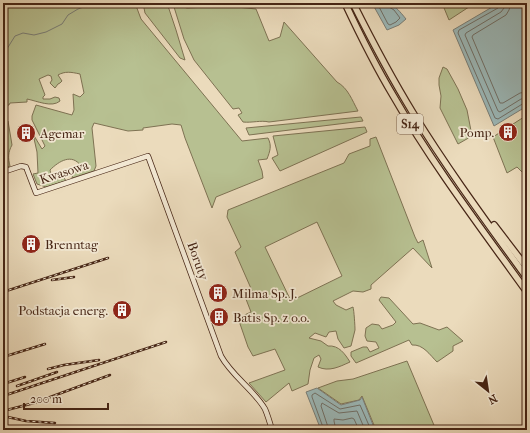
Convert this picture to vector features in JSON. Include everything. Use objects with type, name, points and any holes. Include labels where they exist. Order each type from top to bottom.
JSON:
[{"type":"highway","name":"S14","points":[[345,3],[377,68],[413,129],[451,186],[527,292]]},
{"type":"highway","name":"S14","points":[[354,3],[398,89],[430,141],[527,278]]},
{"type":"highway","points":[[464,190],[527,268]]},
{"type":"street","name":"Kwasowa","points":[[3,172],[21,166],[26,167],[36,193],[148,156]]},
{"type":"street","name":"Boruty","points":[[148,156],[221,356],[226,364],[262,405],[268,416],[272,430]]},
{"type":"green space","points":[[3,3],[35,3],[36,5],[39,5],[38,3],[135,3],[141,19],[242,141],[268,138],[270,148],[267,159],[258,160],[263,178],[216,197],[212,208],[181,125],[172,124],[143,128],[143,130],[128,131],[94,123],[92,128],[96,166],[94,171],[72,178],[73,173],[81,171],[81,166],[74,160],[70,159],[61,161],[50,170],[52,179],[63,176],[66,181],[46,187],[37,184],[33,174],[38,173],[37,152],[33,134],[42,149],[45,146],[32,120],[36,105],[72,115],[74,110],[73,94],[80,97],[84,93],[80,74],[68,72],[58,75],[62,81],[55,88],[50,83],[52,80],[51,76],[48,75],[39,79],[45,95],[43,99],[55,97],[59,98],[60,101],[49,104],[27,99],[27,102],[10,103],[3,108]]},
{"type":"green space","points":[[143,3],[167,3],[185,60],[180,58],[145,13]]},
{"type":"green space","points":[[442,3],[475,3],[449,20]]},
{"type":"green space","points":[[174,4],[187,8],[227,6],[256,9],[269,41],[280,37],[284,22],[344,88],[358,111],[269,122],[243,122],[238,115],[242,113],[239,108],[233,109],[194,60],[184,39]]},
{"type":"green space","points":[[443,67],[447,69],[467,110],[472,136],[458,144],[440,108],[441,96],[439,78]]},
{"type":"green space","points":[[5,115],[6,121],[8,121],[12,145],[9,155],[10,166],[3,169],[3,120]]},
{"type":"green space","points":[[527,115],[527,177],[517,167],[507,173],[493,137]]},
{"type":"green space","points":[[361,117],[363,121],[249,135],[246,128]]},
{"type":"green space","points":[[365,127],[367,132],[280,171],[272,158],[278,155],[273,136]]},
{"type":"green space","points":[[376,137],[415,237],[418,243],[423,240],[432,268],[413,248],[371,285],[371,289],[363,292],[353,291],[333,301],[336,305],[346,310],[353,307],[355,330],[351,346],[344,348],[338,339],[336,331],[329,332],[326,337],[315,333],[309,338],[321,341],[328,346],[335,347],[344,353],[350,362],[342,366],[326,369],[318,367],[321,359],[319,355],[314,358],[308,384],[292,391],[289,383],[266,402],[249,383],[285,370],[275,349],[253,356],[248,347],[238,318],[251,312],[244,294],[253,293],[235,252],[241,247],[227,217],[228,210],[344,163],[349,154],[370,146],[370,139]],"holes":[[[317,222],[342,276],[291,301],[265,247]]]},
{"type":"green space","points":[[381,297],[389,298],[413,324],[420,323],[439,330],[447,327],[463,341],[453,346],[453,351],[437,362],[426,350],[420,346],[412,345],[409,340],[356,363],[351,356],[351,352],[363,347],[367,347],[370,352],[379,348],[376,342],[367,341],[365,336],[366,328],[372,324],[379,325],[382,329],[393,325],[396,322],[379,300]]},
{"type":"green space","points":[[407,361],[436,430],[376,430],[362,396],[359,400],[341,404],[318,388],[337,381],[353,379]]},
{"type":"water","points":[[372,3],[392,5],[406,19],[399,25],[387,30]]},
{"type":"water","points":[[499,3],[527,3],[527,106],[494,126],[453,30]]},
{"type":"water","points":[[317,388],[341,405],[360,400],[362,397],[375,430],[321,430],[306,392]]},
{"type":"waterway","points":[[3,63],[5,52],[15,36],[23,33],[34,35],[46,32],[62,24],[68,15],[78,9],[89,5],[96,7],[101,3]]},
{"type":"railway","points":[[3,292],[108,258]]},
{"type":"railway","points":[[52,280],[74,277]]},
{"type":"railway","points":[[3,396],[166,342]]},
{"type":"railway","points":[[3,357],[45,344]]},
{"type":"railway","points":[[48,369],[99,360]]},
{"type":"railway","points":[[17,386],[57,372]]},
{"type":"railway","points":[[3,411],[34,403],[110,375]]},
{"type":"railway","points":[[3,384],[25,377]]},
{"type":"railway","points":[[3,416],[26,421],[55,423]]},
{"type":"place","name":"Pomp.","points":[[508,132]]},
{"type":"place","name":"Agemar","points":[[26,133]]},
{"type":"place","name":"Brenntag","points":[[31,244]]},
{"type":"place","name":"Milma Sp. J.","points":[[218,293]]},
{"type":"place","name":"Podstacja energ.","points":[[122,310]]},
{"type":"place","name":"Batis Sp. z o.o.","points":[[219,317]]}]
